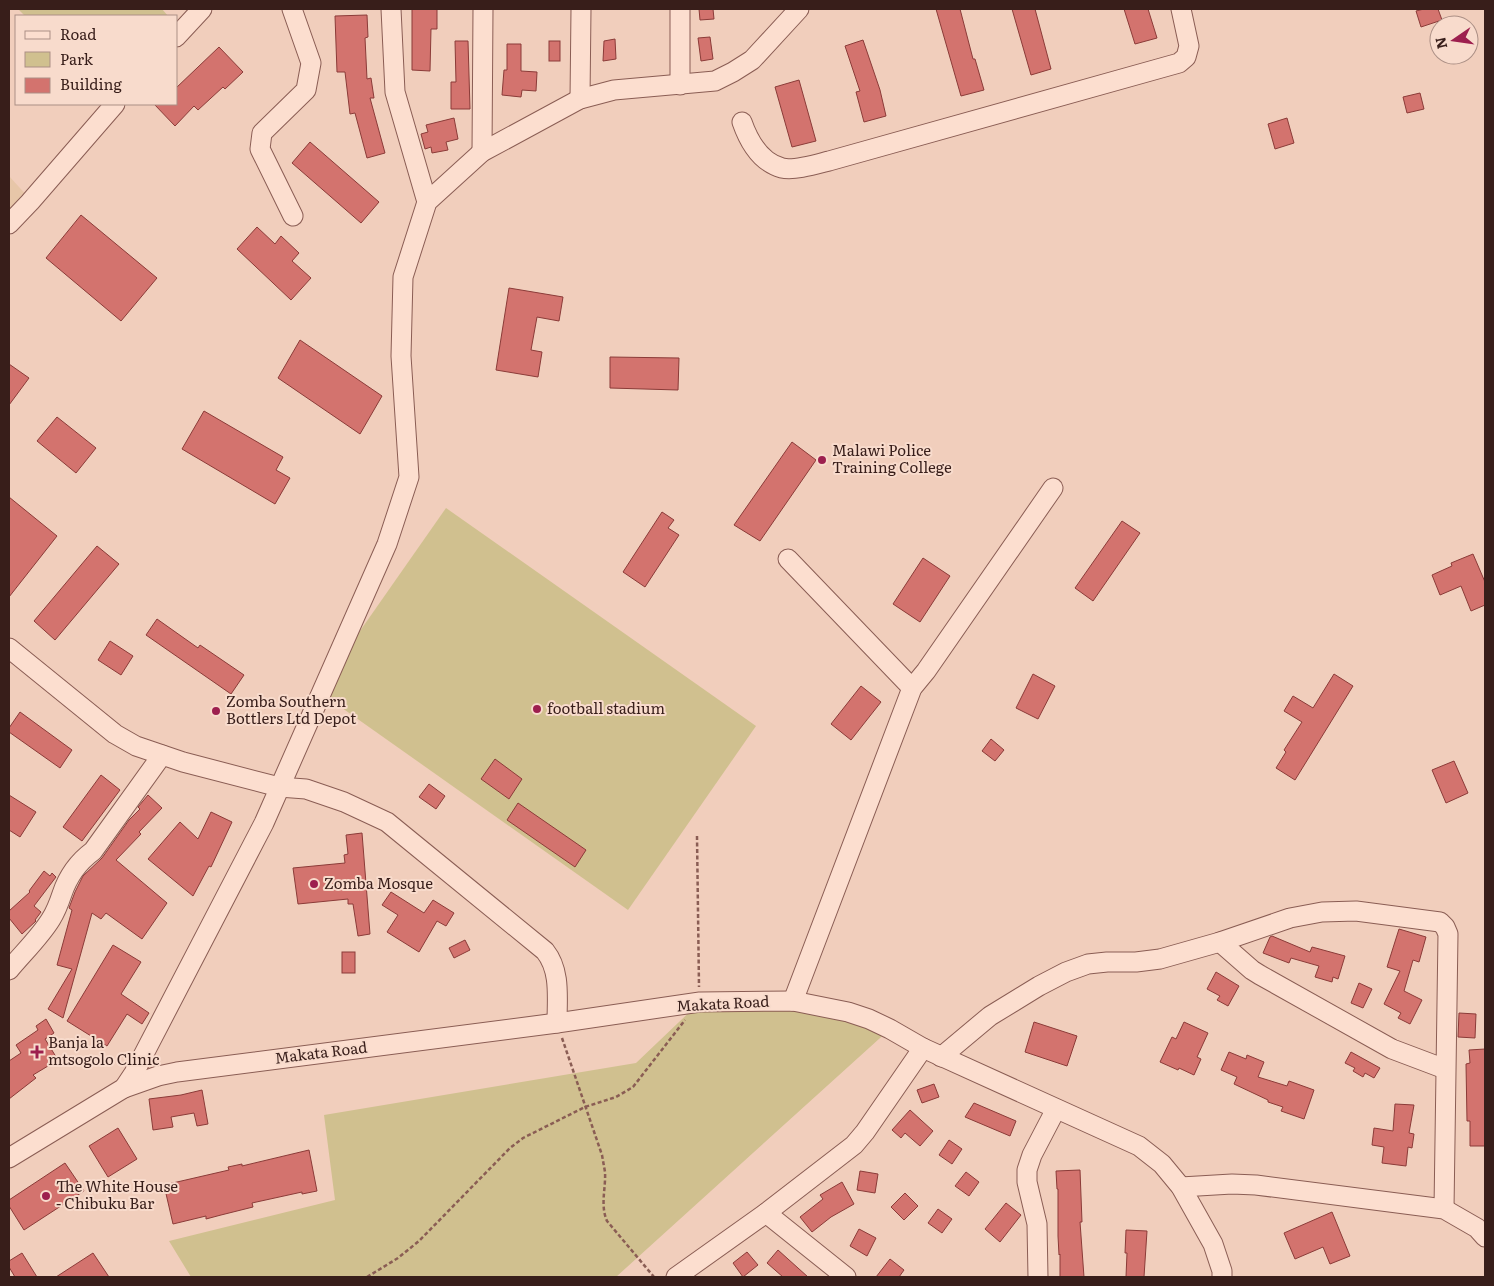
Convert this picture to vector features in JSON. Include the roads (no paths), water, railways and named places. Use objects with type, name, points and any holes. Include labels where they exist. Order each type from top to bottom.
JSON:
[{"type":"street","points":[[178,35],[202,9]]},
{"type":"street","points":[[292,9],[311,63],[306,90],[262,133],[260,149],[293,216]]},
{"type":"street","points":[[391,9],[395,92],[427,202]]},
{"type":"street","points":[[482,152],[483,9]]},
{"type":"street","points":[[580,99],[581,9]]},
{"type":"street","points":[[680,9],[680,85]]},
{"type":"street","points":[[9,1158],[124,1088],[143,1058],[264,823],[387,544],[409,477],[401,356],[403,277],[427,202],[482,152],[580,99],[614,90],[715,81],[733,72],[752,60],[799,9]]},
{"type":"street","points":[[742,122],[747,137],[756,151],[768,161],[783,168],[805,167],[829,161],[1179,63],[1186,57],[1189,46],[1181,9]]},
{"type":"street","points":[[9,224],[114,105]]},
{"type":"street","points":[[793,1000],[912,688],[926,672],[1053,488]]},
{"type":"street","points":[[788,559],[912,688]]},
{"type":"street","points":[[9,648],[115,734],[136,746],[183,762],[279,788],[306,789],[344,802],[387,822],[545,951],[550,957],[557,979],[557,1023]]},
{"type":"street","points":[[9,970],[50,921],[58,908],[62,893],[72,872],[83,858],[93,851],[162,755]]},
{"type":"street","points":[[941,1057],[990,1016],[1039,986],[1066,972],[1088,964],[1160,960],[1290,918],[1322,912],[1356,911],[1440,922],[1448,934],[1444,1209]]},
{"type":"street","points":[[1220,942],[1252,970],[1276,984],[1392,1049],[1445,1070]]},
{"type":"street","name":"Makata Road","points":[[124,1088],[158,1076],[177,1072],[557,1023],[700,1002],[793,1000],[848,1012],[869,1019],[941,1057],[1140,1146],[1162,1164],[1182,1187],[1212,1244],[1220,1264],[1222,1277]]},
{"type":"street","points":[[676,1277],[766,1212],[854,1144],[866,1132],[923,1048]]},
{"type":"street","points":[[1038,1277],[1037,1224],[1027,1182],[1027,1170],[1032,1155],[1056,1109]]},
{"type":"street","points":[[1182,1187],[1232,1184],[1256,1185],[1444,1209],[1477,1228],[1485,1237]]},
{"type":"street","points":[[766,1212],[846,1277]]},
{"type":"place","name":"Malawi Police Training College","points":[[822,460]]},
{"type":"place","name":"football stadium","points":[[537,709]]},
{"type":"place","name":"Zomba Southern Bottlers Ltd Depot","points":[[216,711]]},
{"type":"place","name":"Zomba Mosque","points":[[314,884]]},
{"type":"place","name":"Banja la mtsogolo Clinic","points":[[37,1052]]},
{"type":"place","name":"The White House - Chibuku Bar","points":[[46,1196]]}]
